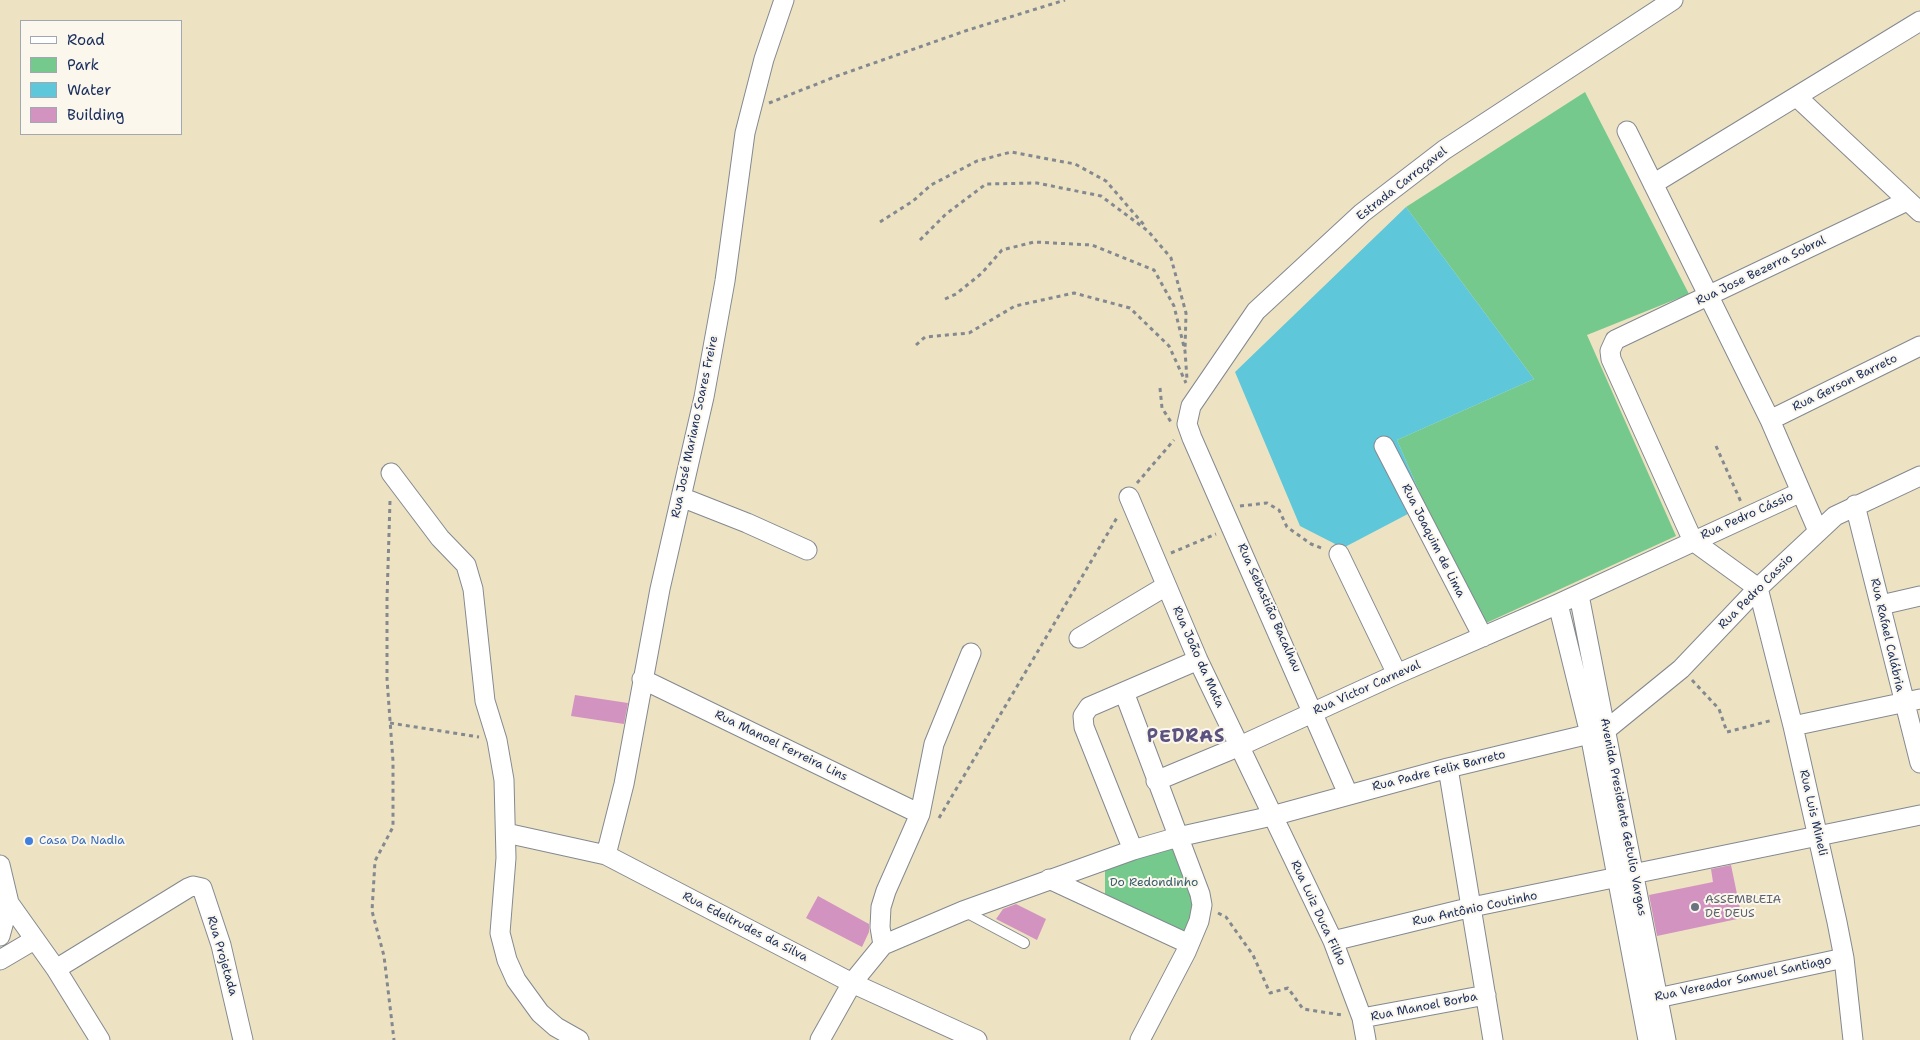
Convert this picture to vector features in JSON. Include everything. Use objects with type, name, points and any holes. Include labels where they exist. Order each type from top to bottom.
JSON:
[{"type":"street","name":"Rua José Mariano Soares Freire","points":[[606,855],[624,784],[642,679],[704,397],[725,281],[745,133],[764,59],[784,0]]},
{"type":"street","name":"Estrada Carroçavel","points":[[1187,424],[1191,406],[1256,311],[1362,213],[1444,150],[1673,0]]},
{"type":"street","points":[[1653,184],[1920,21]]},
{"type":"street","points":[[1797,97],[1914,206]]},
{"type":"street","points":[[1627,131],[1770,420],[1818,531]]},
{"type":"street","name":"Rua Jose Bezerra Sobral","points":[[1693,541],[1611,359],[1610,351],[1615,340],[1709,296],[1914,206]]},
{"type":"street","name":"Rua Gerson Barreto","points":[[1770,420],[1920,346]]},
{"type":"street","name":"Rua Sebastião Bacalhau","points":[[1187,424],[1314,712],[1348,794]]},
{"type":"street","name":"Rua Joaquim de Lima","points":[[1384,446],[1483,637]]},
{"type":"street","points":[[391,473],[440,538],[466,565],[473,589],[485,701],[497,740],[504,780],[506,833],[500,933],[507,960],[516,980],[540,1013],[556,1027],[579,1040]]},
{"type":"street","name":"Rua Pedro Cassio","points":[[1598,732],[1681,669],[1758,588],[1835,516],[1920,476]]},
{"type":"street","name":"Rua Pedro Cássio","points":[[1579,595],[1801,492]]},
{"type":"street","points":[[681,497],[747,522],[807,550]]},
{"type":"street","name":"Rua João da Mata","points":[[1129,497],[1198,660],[1272,816]]},
{"type":"street","name":"Rua Rafael Calábria","points":[[1855,506],[1881,605],[1911,700],[1920,764]]},
{"type":"street","points":[[1693,541],[1758,588]]},
{"type":"street","points":[[1339,554],[1397,674]]},
{"type":"street","points":[[1079,638],[1166,586]]},
{"type":"street","name":"Rua Luis Mineli","points":[[1758,588],[1818,835],[1844,958],[1853,1040]]},
{"type":"street","name":"Rua Victor Carneval","points":[[1156,781],[1240,746],[1397,674],[1579,595]]},
{"type":"street","name":"Avenida Presidente Getulio Vargas","points":[[1579,595],[1598,732],[1626,877],[1651,999],[1666,1040]]},
{"type":"street","points":[[1881,605],[1920,596]]},
{"type":"street","name":"Avenida Presidente Getulio Vargas","points":[[1558,604],[1598,732]]},
{"type":"street","points":[[820,1040],[852,983],[883,945],[880,927],[881,907],[892,874],[920,814],[934,744],[971,653]]},
{"type":"street","points":[[1133,850],[1084,727],[1083,716],[1089,707],[1198,660]]},
{"type":"street","name":"Rua Manoel Ferreira Lins","points":[[642,679],[920,814]]},
{"type":"street","points":[[1124,692],[1200,894],[1202,905],[1199,921],[1189,944],[1140,1040]]},
{"type":"street","points":[[1791,721],[1911,700]]},
{"type":"street","name":"Rua Padre Felix Barreto","points":[[883,945],[964,911],[1133,850],[1178,837],[1272,816],[1448,768],[1598,732]]},
{"type":"street","points":[[1448,768],[1493,1040]]},
{"type":"street","name":"Rua Antônio Coutinho","points":[[1333,941],[1472,907],[1626,877],[1920,815]]},
{"type":"street","name":"Rua Luiz Duca Filho","points":[[1272,816],[1333,941],[1362,1018],[1366,1040]]},
{"type":"street","name":"Rua Edeltrudes da Silva","points":[[506,833],[606,855],[852,983],[977,1040]]},
{"type":"street","points":[[0,865],[9,903],[56,969],[100,1040]]},
{"type":"street","points":[[1049,879],[1189,944]]},
{"type":"street","name":"Rua Projetada","points":[[56,969],[188,888],[193,886],[202,888],[221,945],[243,1040]]},
{"type":"street","points":[[0,936],[9,903]]},
{"type":"street","points":[[0,960],[34,940]]},
{"type":"street","name":"Rua Vereador Samuel Santiago","points":[[1651,999],[1844,958]]},
{"type":"street","name":"Rua Manoel Borba","points":[[1362,1018],[1486,995]]},
{"type":"street","name":"Avenida Presidente Getulio Vargas","points":[[1648,1040],[1651,999]]},
{"type":"lane","points":[[964,911],[1024,943]]},
{"type":"path","points":[[750,111],[837,76],[959,33],[1065,0]]},
{"type":"path","points":[[880,222],[914,201],[931,185],[977,160],[1011,152],[1075,164],[1106,181],[1171,258],[1186,313],[1185,351],[1188,387],[1169,346],[1130,308],[1074,293],[1015,306],[969,333],[925,337],[916,345]]},
{"type":"path","points":[[920,240],[946,214],[986,184],[1037,183],[1102,196],[1148,231]]},
{"type":"path","points":[[945,300],[956,294],[982,273],[1002,250],[1034,242],[1092,245],[1154,270],[1174,306],[1185,351]]},
{"type":"path","points":[[1160,388],[1162,408],[1168,419],[1175,424],[1187,424]]},
{"type":"path","points":[[920,814],[937,820],[1136,484],[1187,424]]},
{"type":"path","points":[[1716,446],[1747,516]]},
{"type":"path","points":[[391,473],[387,599],[387,679],[393,761],[393,827],[375,861],[372,912],[384,956],[394,1040]]},
{"type":"path","points":[[1156,560],[1229,518],[1267,503],[1279,510],[1287,527],[1311,544],[1339,554]]},
{"type":"path","points":[[1681,669],[1719,709],[1727,732],[1791,721]]},
{"type":"path","points":[[390,723],[497,740]]},
{"type":"path","points":[[1202,905],[1226,918],[1253,955],[1270,993],[1288,988],[1303,1010],[1362,1018]]},
{"type":"green space","points":[[1585,92],[1689,294],[1587,335],[1676,536],[1484,624],[1425,505],[1397,440],[1534,379],[1406,207]]},
{"type":"green space","name":"Do Redondinho","points":[[1176,841],[1194,906],[1185,936],[1105,897],[1105,864]]},
{"type":"water","points":[[1406,207],[1534,379],[1397,440],[1425,505],[1343,548],[1300,526],[1235,372]]},
{"type":"building","points":[[575,695],[628,703],[624,724],[571,716]]},
{"type":"building","name":"ASSEMBLEIA DE DEUS","points":[[1731,865],[1742,918],[1657,936],[1649,895],[1713,882],[1711,869]]},
{"type":"building","points":[[818,896],[869,924],[869,932],[862,947],[806,918]]},
{"type":"building","points":[[1016,904],[1046,919],[1037,940],[996,919],[1003,909]]},
{"type":"place","name":"Casa Da Nadia","points":[[29,841]]},
{"type":"place","name":"ASSEMBLEIA DE DEUS","points":[[1695,907]]},
{"type":"district","name":"PEDRAS","points":[[1186,737]]}]
